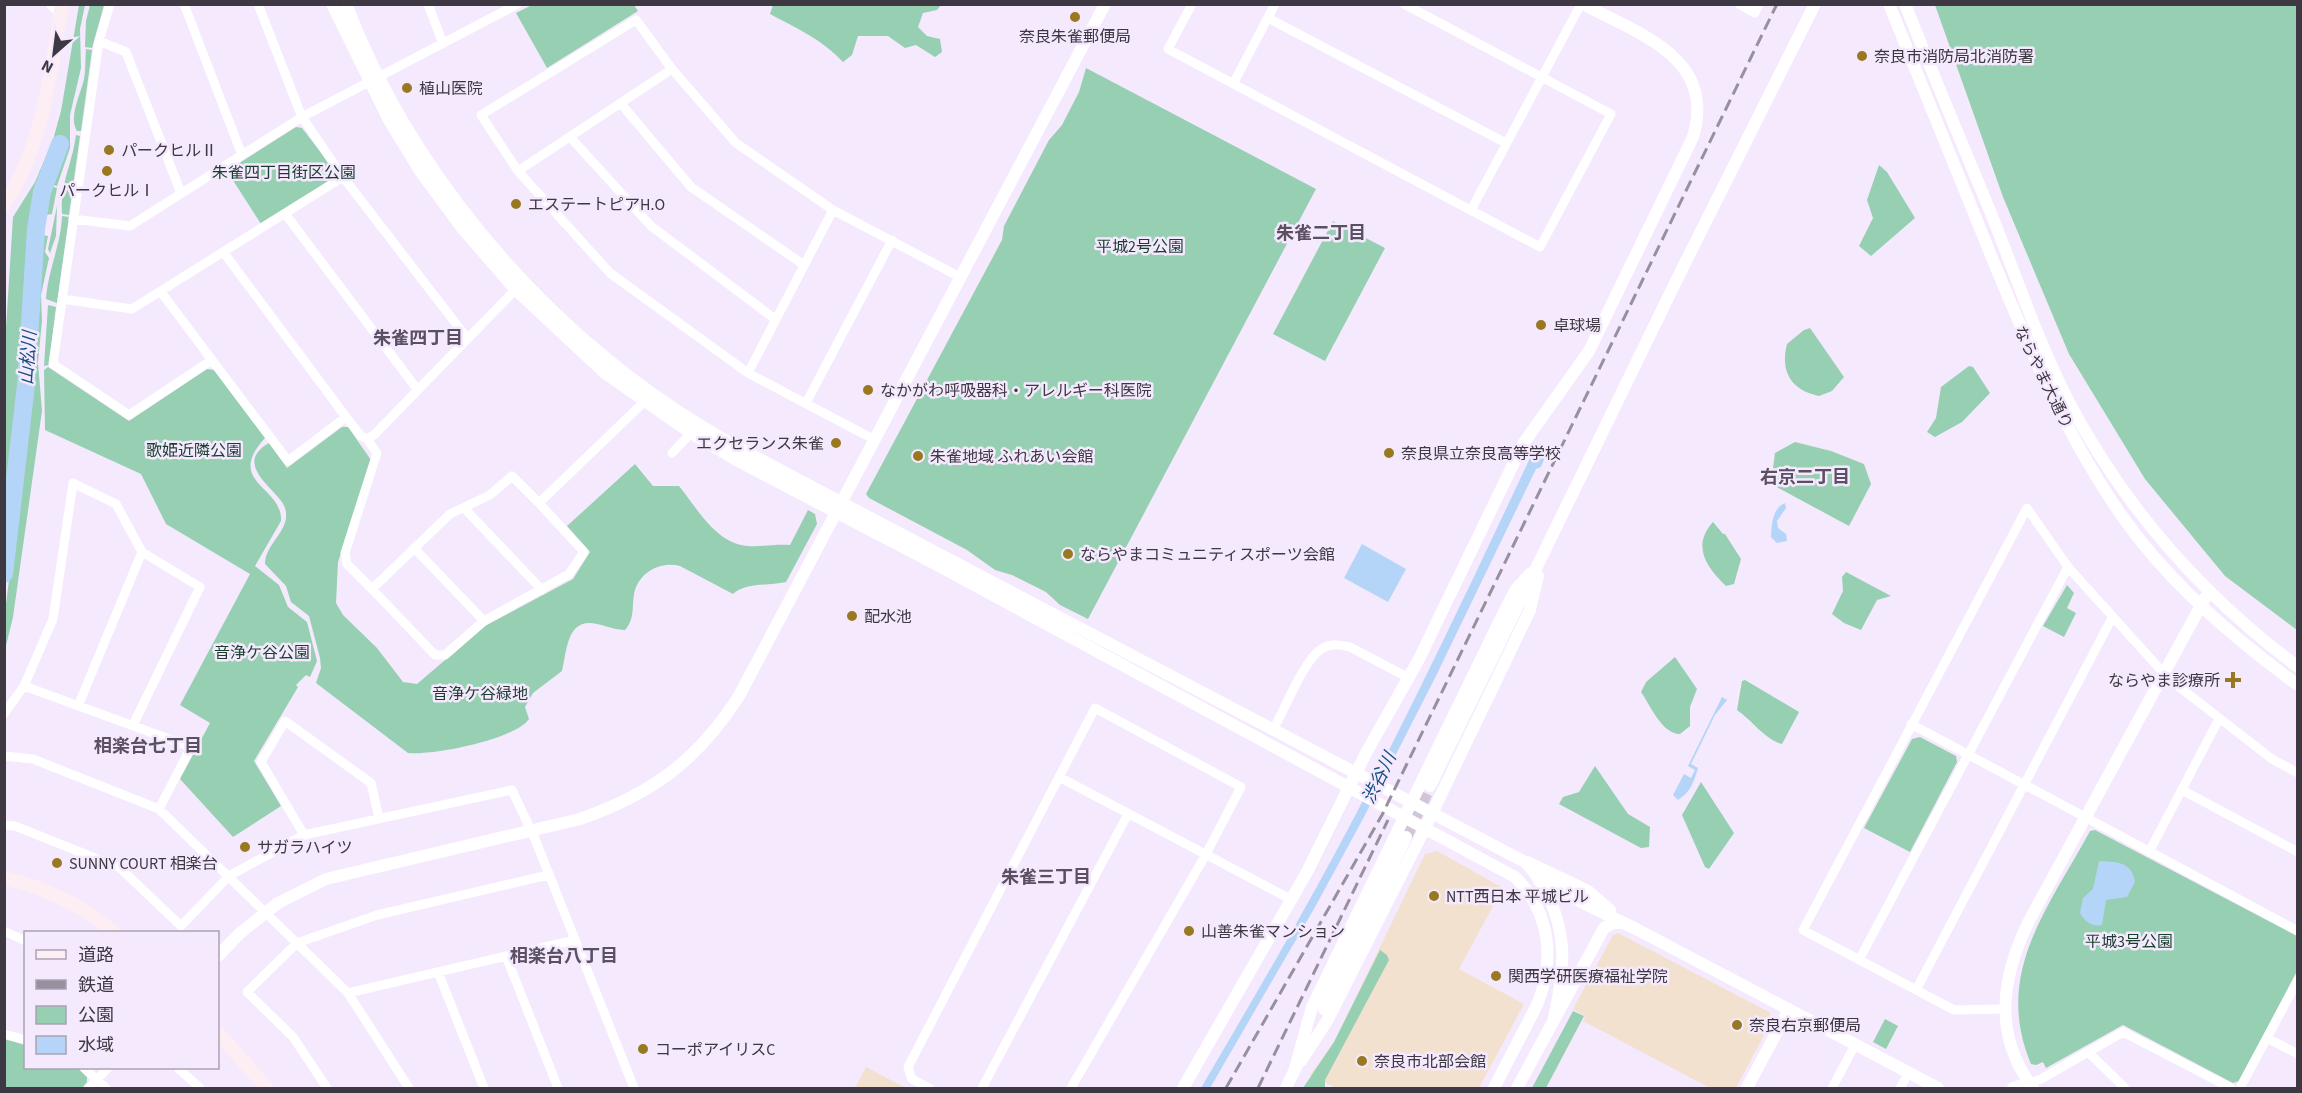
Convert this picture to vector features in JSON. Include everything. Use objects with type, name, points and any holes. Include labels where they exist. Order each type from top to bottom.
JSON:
[{"type":"main road","points":[[4,205],[26,168],[38,134],[57,8]]},
{"type":"main road","points":[[4,878],[57,895],[86,912],[110,931]]},
{"type":"main road","points":[[219,1034],[267,1089]]},
{"type":"street","points":[[110,4],[99,41],[53,364],[129,416],[212,360]]},
{"type":"street","points":[[184,4],[242,155]]},
{"type":"street","points":[[258,4],[302,117],[343,177],[466,338]]},
{"type":"street","points":[[332,4],[373,80],[466,214],[519,285],[605,373],[691,433],[1250,718],[1274,728],[1518,858],[1588,891],[1624,923]]},
{"type":"street","points":[[346,4],[373,80]]},
{"type":"street","points":[[428,4],[443,44]]},
{"type":"street","points":[[73,219],[130,226],[302,117],[518,4]]},
{"type":"street","points":[[219,955],[265,912],[326,879],[580,819],[622,803],[668,776],[704,744],[739,696],[1105,4]]},
{"type":"street","points":[[1192,4],[1168,49],[1540,247],[1611,114],[1404,4]]},
{"type":"street","points":[[1233,84],[1275,4]]},
{"type":"street","points":[[1183,1089],[1292,900],[1407,677],[1523,444],[1579,368],[1593,343],[1696,129],[1696,96],[1691,78],[1680,62],[1663,47],[1582,4],[1471,210]]},
{"type":"street","points":[[1739,4],[1755,13],[1759,4]]},
{"type":"street","points":[[1430,786],[1683,267],[1815,4]]},
{"type":"street","name":"ならやま大通り","points":[[1889,4],[2015,316],[2058,410],[2123,518],[2200,604],[2236,637],[2298,685]]},
{"type":"street","name":"ならやま大通り","points":[[1905,4],[2028,310],[2069,403],[2100,456],[2135,506],[2210,593],[2245,626],[2298,667]]},
{"type":"street","points":[[1268,18],[1506,143]]},
{"type":"street","points":[[875,440],[748,373],[610,273],[518,171],[481,115],[636,20],[672,69],[736,143],[833,210],[960,277]]},
{"type":"street","points":[[99,41],[126,52],[181,193]]},
{"type":"street","points":[[518,171],[622,105],[672,69]]},
{"type":"street","points":[[622,105],[691,187],[804,265]]},
{"type":"street","points":[[571,138],[651,226],[775,319]]},
{"type":"street","points":[[62,299],[132,309],[286,215],[343,177]]},
{"type":"street","points":[[748,373],[833,210]]},
{"type":"street","points":[[286,215],[417,389]]},
{"type":"street","points":[[806,404],[892,240]]},
{"type":"street","points":[[224,253],[346,417],[377,453],[345,554],[347,564],[435,655],[445,656],[483,621],[569,574],[584,552],[512,476],[490,495],[450,514],[372,589]]},
{"type":"street","points":[[367,439],[519,285]]},
{"type":"street","points":[[519,285],[620,369],[668,404],[840,508],[1340,783],[1509,873],[1540,881],[1624,923],[1938,1089]]},
{"type":"street","points":[[161,292],[288,461],[346,417]]},
{"type":"street","points":[[539,503],[645,401]]},
{"type":"street","points":[[672,453],[691,433]]},
{"type":"street","points":[[4,714],[24,686],[53,619],[73,483],[116,504],[142,552],[200,587],[133,725]]},
{"type":"street","points":[[464,508],[542,590]]},
{"type":"street","points":[[2004,1009],[1954,1010],[1803,930],[2027,508],[2068,567],[2163,672],[2272,759],[2298,773]]},
{"type":"street","points":[[414,548],[483,621]]},
{"type":"street","points":[[78,706],[142,552]]},
{"type":"street","points":[[1294,1072],[1312,1007],[1401,815],[1516,589],[1540,563]]},
{"type":"street","points":[[1294,1072],[1327,1020],[1425,828],[1530,610],[1540,563]]},
{"type":"street","points":[[1859,960],[2068,567]]},
{"type":"street","points":[[2031,1086],[2016,1059],[2004,1009],[2007,975],[2016,948],[2200,604],[2210,593]]},
{"type":"street","points":[[1916,990],[2112,618]]},
{"type":"street","points":[[1274,728],[1313,657],[1324,647],[1341,645],[1350,647],[1407,677]]},
{"type":"street","points":[[24,686],[191,747],[159,809]]},
{"type":"street","points":[[929,1089],[912,1079],[908,1067],[1061,778],[1095,708],[1241,787],[1205,856],[1071,1089]]},
{"type":"street","points":[[2149,852],[2220,718]]},
{"type":"street","points":[[304,835],[261,762],[285,721],[371,783],[379,818]]},
{"type":"street","points":[[1911,724],[2298,931]]},
{"type":"street","points":[[4,756],[33,759],[159,809],[348,993],[409,1089]]},
{"type":"street","points":[[1061,778],[1292,900]]},
{"type":"street","points":[[4,825],[15,826],[120,868],[181,926],[229,876],[304,835],[512,790],[531,830],[634,1089]]},
{"type":"street","points":[[2182,790],[2298,852]]},
{"type":"street","points":[[982,1089],[1128,814]]},
{"type":"street","points":[[1286,1089],[1406,837]]},
{"type":"street","points":[[1518,858],[1529,866],[1540,881],[1555,910],[1563,942],[1562,980],[1553,1022]]},
{"type":"street","points":[[1509,873],[1535,903]]},
{"type":"street","points":[[327,1089],[293,1037],[247,992],[297,943],[377,915],[548,875]]},
{"type":"street","points":[[1540,881],[1562,878]]},
{"type":"street","points":[[1494,1089],[1537,1005],[1545,979],[1548,940],[1535,903],[1535,891],[1540,881]]},
{"type":"street","points":[[1517,1089],[1604,928],[1613,923],[1624,923]]},
{"type":"street","points":[[4,931],[24,940]]},
{"type":"street","points":[[348,993],[575,940]]},
{"type":"street","points":[[506,956],[558,1089]]},
{"type":"street","points":[[438,972],[484,1089]]},
{"type":"street","points":[[2240,1089],[2298,980]]},
{"type":"street","points":[[1747,1089],[1789,1009]]},
{"type":"street","points":[[2013,1089],[2031,1086],[2123,1032],[2230,1089]]},
{"type":"street","points":[[4,1034],[24,1040]]},
{"type":"street","points":[[2267,1038],[2298,1054]]},
{"type":"street","points":[[1832,1089],[1855,1044]]},
{"type":"street","points":[[2088,1052],[2125,1089]]},
{"type":"street","points":[[85,1069],[106,1089]]},
{"type":"street","points":[[89,1089],[107,1069]]},
{"type":"street","points":[[179,1069],[200,1089]]},
{"type":"street","points":[[1900,1089],[1909,1073]]},
{"type":"shaded area","points":[[1437,851],[1503,888],[1459,969],[1524,1004],[1479,1088],[1336,1088],[1310,1075],[1334,1042],[1425,854]]},
{"type":"shaded area","points":[[1618,933],[1769,1012],[1771,1022],[1736,1088],[1710,1088],[1583,1021],[1585,1016],[1573,1009],[1613,935]]},
{"type":"shaded area","points":[[866,1067],[906,1088],[855,1088]]},
{"type":"green space","points":[[79,5],[85,5],[80,29],[81,68],[70,115],[70,148],[57,186],[50,184],[64,143],[57,141],[39,192],[31,238],[20,409],[5,520],[6,328],[13,217],[35,182],[53,140],[61,111]]},
{"type":"green space","points":[[90,5],[104,5],[92,48],[85,47],[86,21]]},
{"type":"green space","points":[[532,5],[634,5],[638,11],[547,68],[516,13]]},
{"type":"green space","points":[[773,5],[941,5],[937,10],[923,13],[918,27],[927,36],[940,39],[942,52],[935,57],[916,45],[905,48],[888,36],[858,36],[852,55],[843,62],[818,41],[770,14]]},
{"type":"green space","points":[[1935,5],[2297,5],[2297,630],[2225,576],[2145,479],[2069,354],[2003,197]]},
{"type":"green space","points":[[86,49],[92,50],[81,131],[77,131],[74,113],[84,79]]},
{"type":"green space","name":"平城2号公園","points":[[1086,68],[1316,189],[1088,619],[1060,605],[1046,592],[1012,575],[995,570],[967,550],[869,498],[866,494],[1002,240],[1004,226],[1049,140],[1062,125],[1079,92]]},
{"type":"green space","name":"朱雀四丁目街区公園","points":[[296,127],[302,128],[335,171],[334,178],[261,224],[227,171]]},
{"type":"green space","points":[[76,135],[80,136],[69,215],[62,214],[62,203],[64,183]]},
{"type":"green space","points":[[1879,165],[1887,172],[1915,218],[1871,256],[1859,246],[1873,218],[1867,200]]},
{"type":"green space","points":[[50,186],[57,188],[52,214],[46,215],[42,235],[48,236],[45,252],[49,258],[41,295],[42,321],[38,362],[42,411],[13,617],[5,650],[5,612],[30,411],[39,238]]},
{"type":"green space","points":[[57,206],[56,236],[50,253],[48,249]]},
{"type":"green space","points":[[62,216],[69,217],[57,303],[46,299]]},
{"type":"green space","points":[[1333,221],[1385,248],[1325,361],[1273,334]]},
{"type":"green space","points":[[48,305],[56,307],[49,365],[44,366]]},
{"type":"green space","points":[[1810,328],[1844,377],[1832,391],[1819,396],[1795,384],[1790,378],[1785,363],[1787,344]]},
{"type":"green space","points":[[1969,366],[1973,367],[1990,393],[1962,422],[1935,437],[1927,432],[1936,418],[1941,387]]},
{"type":"green space","points":[[48,367],[129,421],[207,369],[214,370],[265,438],[254,453],[250,465],[258,483],[279,509],[281,521],[255,566],[279,585],[288,607],[307,622],[317,661],[310,677],[306,675],[296,685],[298,687],[254,761],[281,806],[233,837],[180,779],[210,723],[180,705],[250,574],[166,524],[141,474],[45,430],[44,370]]},
{"type":"green space","name":"音浄ケ谷緑地","points":[[342,427],[348,427],[371,460],[338,562],[336,603],[343,615],[377,648],[403,682],[417,684],[485,626],[573,579],[590,552],[567,526],[635,464],[653,486],[679,486],[708,524],[726,539],[737,544],[790,545],[808,510],[815,514],[817,524],[786,582],[751,586],[733,594],[680,566],[666,565],[653,569],[638,583],[631,621],[625,630],[587,623],[574,631],[567,646],[562,671],[533,693],[525,707],[529,719],[521,726],[473,745],[436,752],[408,753],[316,683],[321,668],[320,658],[309,616],[291,602],[286,586],[265,564],[269,549],[282,530],[286,516],[282,502],[256,469],[254,460],[258,451],[269,443],[287,468]]},
{"type":"green space","points":[[1795,442],[1831,451],[1864,464],[1871,484],[1849,526],[1771,484],[1775,453]]},
{"type":"green space","points":[[1713,522],[1725,534],[1741,559],[1734,584],[1726,586],[1713,572],[1704,556],[1703,540]]},
{"type":"green space","points":[[1846,572],[1891,596],[1877,600],[1861,630],[1844,623],[1832,614],[1843,591],[1842,577]]},
{"type":"green space","points":[[2067,585],[2074,593],[2067,608],[2076,613],[2064,637],[2043,626]]},
{"type":"green space","points":[[1675,657],[1697,689],[1690,707],[1690,726],[1680,734],[1674,733],[1662,724],[1641,692],[1646,682]]},
{"type":"green space","points":[[1745,680],[1799,712],[1782,744],[1769,738],[1737,710],[1742,681]]},
{"type":"green space","points":[[1920,737],[1956,756],[1957,762],[1910,852],[1864,828],[1912,739]]},
{"type":"green space","points":[[1595,766],[1628,814],[1650,827],[1649,847],[1641,848],[1559,804],[1563,797],[1579,792]]},
{"type":"green space","points":[[1701,782],[1734,833],[1709,869],[1705,867],[1682,815]]},
{"type":"green space","name":"平城3号公園","points":[[2095,830],[2297,936],[2297,971],[2239,1081],[2233,1083],[2123,1025],[2046,1068],[2043,1062],[2036,1065],[2031,1064],[2021,1031],[2018,1000],[2022,971],[2030,943],[2043,915],[2090,831]]},
{"type":"green space","points":[[1380,950],[1387,955],[1389,960],[1325,1080],[1325,1088],[1303,1088],[1334,1042]]},
{"type":"green space","points":[[1573,1011],[1584,1016],[1546,1088],[1532,1088]]},
{"type":"green space","points":[[1885,1019],[1898,1026],[1886,1049],[1873,1042]]},
{"type":"green space","points":[[4,1039],[24,1045],[24,1069],[79,1069],[87,1077],[87,1082],[82,1088],[5,1088]]},
{"type":"water","name":"渋谷川","points":[[1545,457],[1541,467],[1536,469],[1435,678],[1364,817],[1315,907],[1210,1088],[1201,1088],[1300,917],[1380,768],[1530,458]]},
{"type":"water","points":[[1785,503],[1786,508],[1777,521],[1778,528],[1786,534],[1787,541],[1777,543],[1771,537],[1772,522],[1777,509]]},
{"type":"water","points":[[1362,544],[1406,569],[1388,602],[1344,578]]},
{"type":"water","points":[[1722,697],[1727,700],[1715,715],[1691,764],[1698,768],[1693,782],[1689,790],[1678,800],[1673,795],[1684,774],[1691,778],[1695,770],[1688,766]]},
{"type":"water","points":[[2099,861],[2127,866],[2135,882],[2127,897],[2106,900],[2102,925],[2095,925],[2084,919],[2080,913],[2083,898],[2093,889]]},
{"type":"waterway","name":"山松川","points":[[4,574],[26,385],[36,229],[42,192],[60,144]]},
{"type":"tunnel","points":[[1406,837],[1430,786]]},
{"type":"railway","points":[[1226,1088],[1382,815],[1777,4]]},
{"type":"railway","points":[[1258,1088],[1388,820]]},
{"type":"place","name":"奈良朱雀郵便局","points":[[1075,17]]},
{"type":"place","name":"奈良市消防局北消防署","points":[[1862,56]]},
{"type":"place","name":"植山医院","points":[[407,88]]},
{"type":"place","name":"パークヒルⅡ","points":[[109,150]]},
{"type":"place","name":"パークヒルⅠ","points":[[107,171]]},
{"type":"place","name":"エステートピアH.O","points":[[516,204]]},
{"type":"place","name":"卓球場","points":[[1541,325]]},
{"type":"place","name":"なかがわ呼吸器科・アレルギー科医院","points":[[868,390]]},
{"type":"place","name":"エクセランス朱雀","points":[[836,443]]},
{"type":"place","name":"奈良県立奈良高等学校","points":[[1389,453]]},
{"type":"place","name":"朱雀地域 ふれあい会館","points":[[918,456]]},
{"type":"place","name":"ならやまコミュニティスポーツ会館","points":[[1068,554]]},
{"type":"place","name":"配水池","points":[[852,616]]},
{"type":"place","name":"ならやま診療所","points":[[2233,680]]},
{"type":"place","name":"サガラハイツ","points":[[245,847]]},
{"type":"place","name":"SUNNY COURT 相楽台","points":[[57,863]]},
{"type":"place","name":"NTT西日本 平城ビル","points":[[1434,896]]},
{"type":"place","name":"山善朱雀マンション","points":[[1189,931]]},
{"type":"place","name":"関西学研医療福祉学院","points":[[1496,976]]},
{"type":"place","name":"奈良右京郵便局","points":[[1737,1025]]},
{"type":"place","name":"コーポアイリスC","points":[[643,1049]]},
{"type":"place","name":"奈良市北部会館","points":[[1362,1061]]},
{"type":"district","name":"朱雀二丁目","points":[[1321,233]]},
{"type":"district","name":"朱雀四丁目","points":[[418,338]]},
{"type":"district","name":"右京二丁目","points":[[1805,477]]},
{"type":"district","name":"相楽台七丁目","points":[[148,746]]},
{"type":"district","name":"朱雀三丁目","points":[[1046,877]]},
{"type":"district","name":"相楽台八丁目","points":[[564,956]]},
{"type":"park label","name":"歌姫近隣公園","points":[[194,450]]},
{"type":"park label","name":"音浄ケ谷公園","points":[[262,652]]}]
